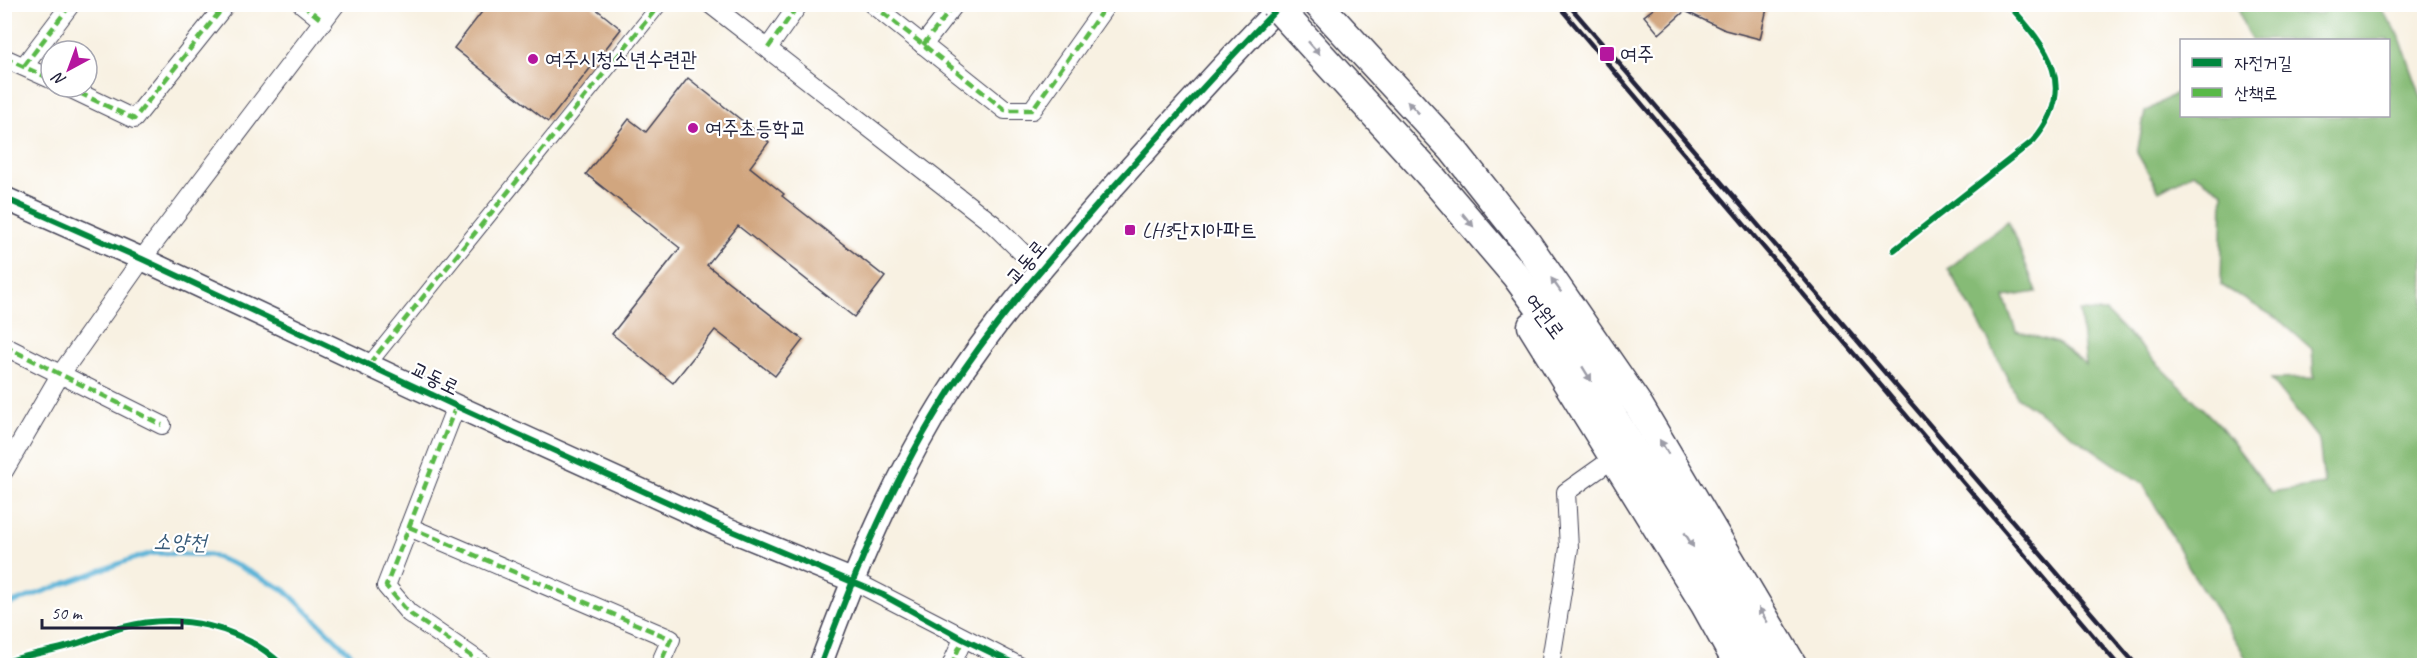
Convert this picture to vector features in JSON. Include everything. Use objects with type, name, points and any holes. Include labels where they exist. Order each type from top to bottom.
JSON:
[{"type":"highway","name":"여원로","points":[[1274,4],[1430,176],[1516,276],[1582,366],[1765,666]]},
{"type":"highway","name":"여원로","points":[[1318,4],[1453,150],[1526,242],[1639,406],[1793,666]]},
{"type":"highway","points":[[1516,276],[1529,322],[1704,603],[1739,666]]},
{"type":"street","points":[[24,66],[71,4]]},
{"type":"street","points":[[92,99],[134,119],[226,4]]},
{"type":"street","points":[[302,4],[323,21]]},
{"type":"street","points":[[4,471],[60,375],[142,259],[336,4]]},
{"type":"street","points":[[369,364],[660,4]]},
{"type":"street","name":"교동로","points":[[710,4],[993,224],[1040,270]]},
{"type":"street","points":[[768,48],[799,4]]},
{"type":"street","points":[[872,4],[1005,110],[1032,110],[1107,4]]},
{"type":"street","points":[[923,45],[955,4]]},
{"type":"street","name":"교동로","points":[[820,666],[890,499],[949,390],[1040,270],[1219,69],[1282,4]]},
{"type":"street","points":[[4,58],[39,73]]},
{"type":"street","name":"교동로","points":[[4,198],[142,259],[720,526],[854,582]]},
{"type":"street","points":[[4,346],[162,425]]},
{"type":"street","points":[[456,406],[386,586],[410,614],[486,666]]},
{"type":"street","points":[[1550,666],[1569,548],[1566,492],[1614,458]]},
{"type":"street","points":[[409,527],[671,639],[659,666]]},
{"type":"street","points":[[854,582],[1019,666]]},
{"type":"street","points":[[951,666],[963,639]]},
{"type":"green space","points":[[2238,5],[2285,5],[2292,14],[2322,13],[2324,5],[2378,5],[2399,35],[2424,105],[2424,665],[2249,665],[2189,568],[2143,484],[2017,397],[1981,326],[1948,269],[2008,221],[2037,292],[2004,297],[2016,331],[2057,343],[2086,365],[2080,311],[2106,312],[2222,428],[2271,492],[2324,484],[2319,440],[2271,379],[2314,378],[2312,349],[2278,319],[2221,285],[2223,192],[2193,173],[2159,191],[2137,153],[2145,112],[2180,91],[2180,117],[2390,117],[2390,39],[2251,39],[2244,27]]},
{"type":"building","name":"여주시청소년수련관","points":[[488,4],[590,4],[621,29],[548,122],[454,48]]},
{"type":"building","points":[[1660,4],[1768,4],[1760,39],[1725,30],[1685,11],[1659,34],[1644,16]]},
{"type":"building","points":[[688,78],[769,142],[750,167],[784,194],[782,196],[885,277],[854,317],[738,226],[707,265],[803,340],[775,376],[715,330],[673,383],[612,334],[680,248],[586,174],[629,119],[646,132]]},
{"type":"waterway","name":"소양천","points":[[4,606],[153,553],[210,555],[238,566],[285,590],[363,666]]},
{"type":"railway","points":[[1557,4],[2119,666]]},
{"type":"railway","points":[[1568,4],[2137,666]]},
{"type":"marked path","points":[[24,66],[71,4]]},
{"type":"marked path","points":[[92,99],[134,119],[226,4]]},
{"type":"marked path","points":[[302,4],[323,21]]},
{"type":"marked path","points":[[369,364],[660,4]]},
{"type":"marked path","points":[[768,48],[799,4]]},
{"type":"marked path","points":[[872,4],[1005,110],[1032,110],[1107,4]]},
{"type":"marked path","points":[[923,45],[955,4]]},
{"type":"marked path","points":[[4,58],[39,74]]},
{"type":"marked path","points":[[4,346],[162,425]]},
{"type":"marked path","points":[[456,406],[386,586],[409,613],[486,666]]},
{"type":"marked path","points":[[409,527],[671,639],[659,666]]},
{"type":"marked path","points":[[951,666],[963,639]]},
{"type":"cycle path","points":[[820,666],[862,559],[894,490],[930,422],[967,364],[1024,290],[1085,219],[1282,4]]},
{"type":"cycle path","points":[[1894,250],[2033,141],[2047,122],[2054,103],[2056,86],[2053,69],[2035,37],[2008,4]]},
{"type":"cycle path","points":[[4,198],[142,259],[720,526],[883,595],[963,639],[1019,666]]},
{"type":"cycle path","points":[[4,663],[72,645],[124,627],[166,621],[188,622],[229,632],[267,652],[283,666]]},
{"type":"place","name":"여주","points":[[1607,54]]},
{"type":"place","name":"여주시청소년수련관","points":[[533,59]]},
{"type":"place","name":"여주초등학교","points":[[693,128]]},
{"type":"place","name":"LH3단지아파트","points":[[1130,230]]}]
